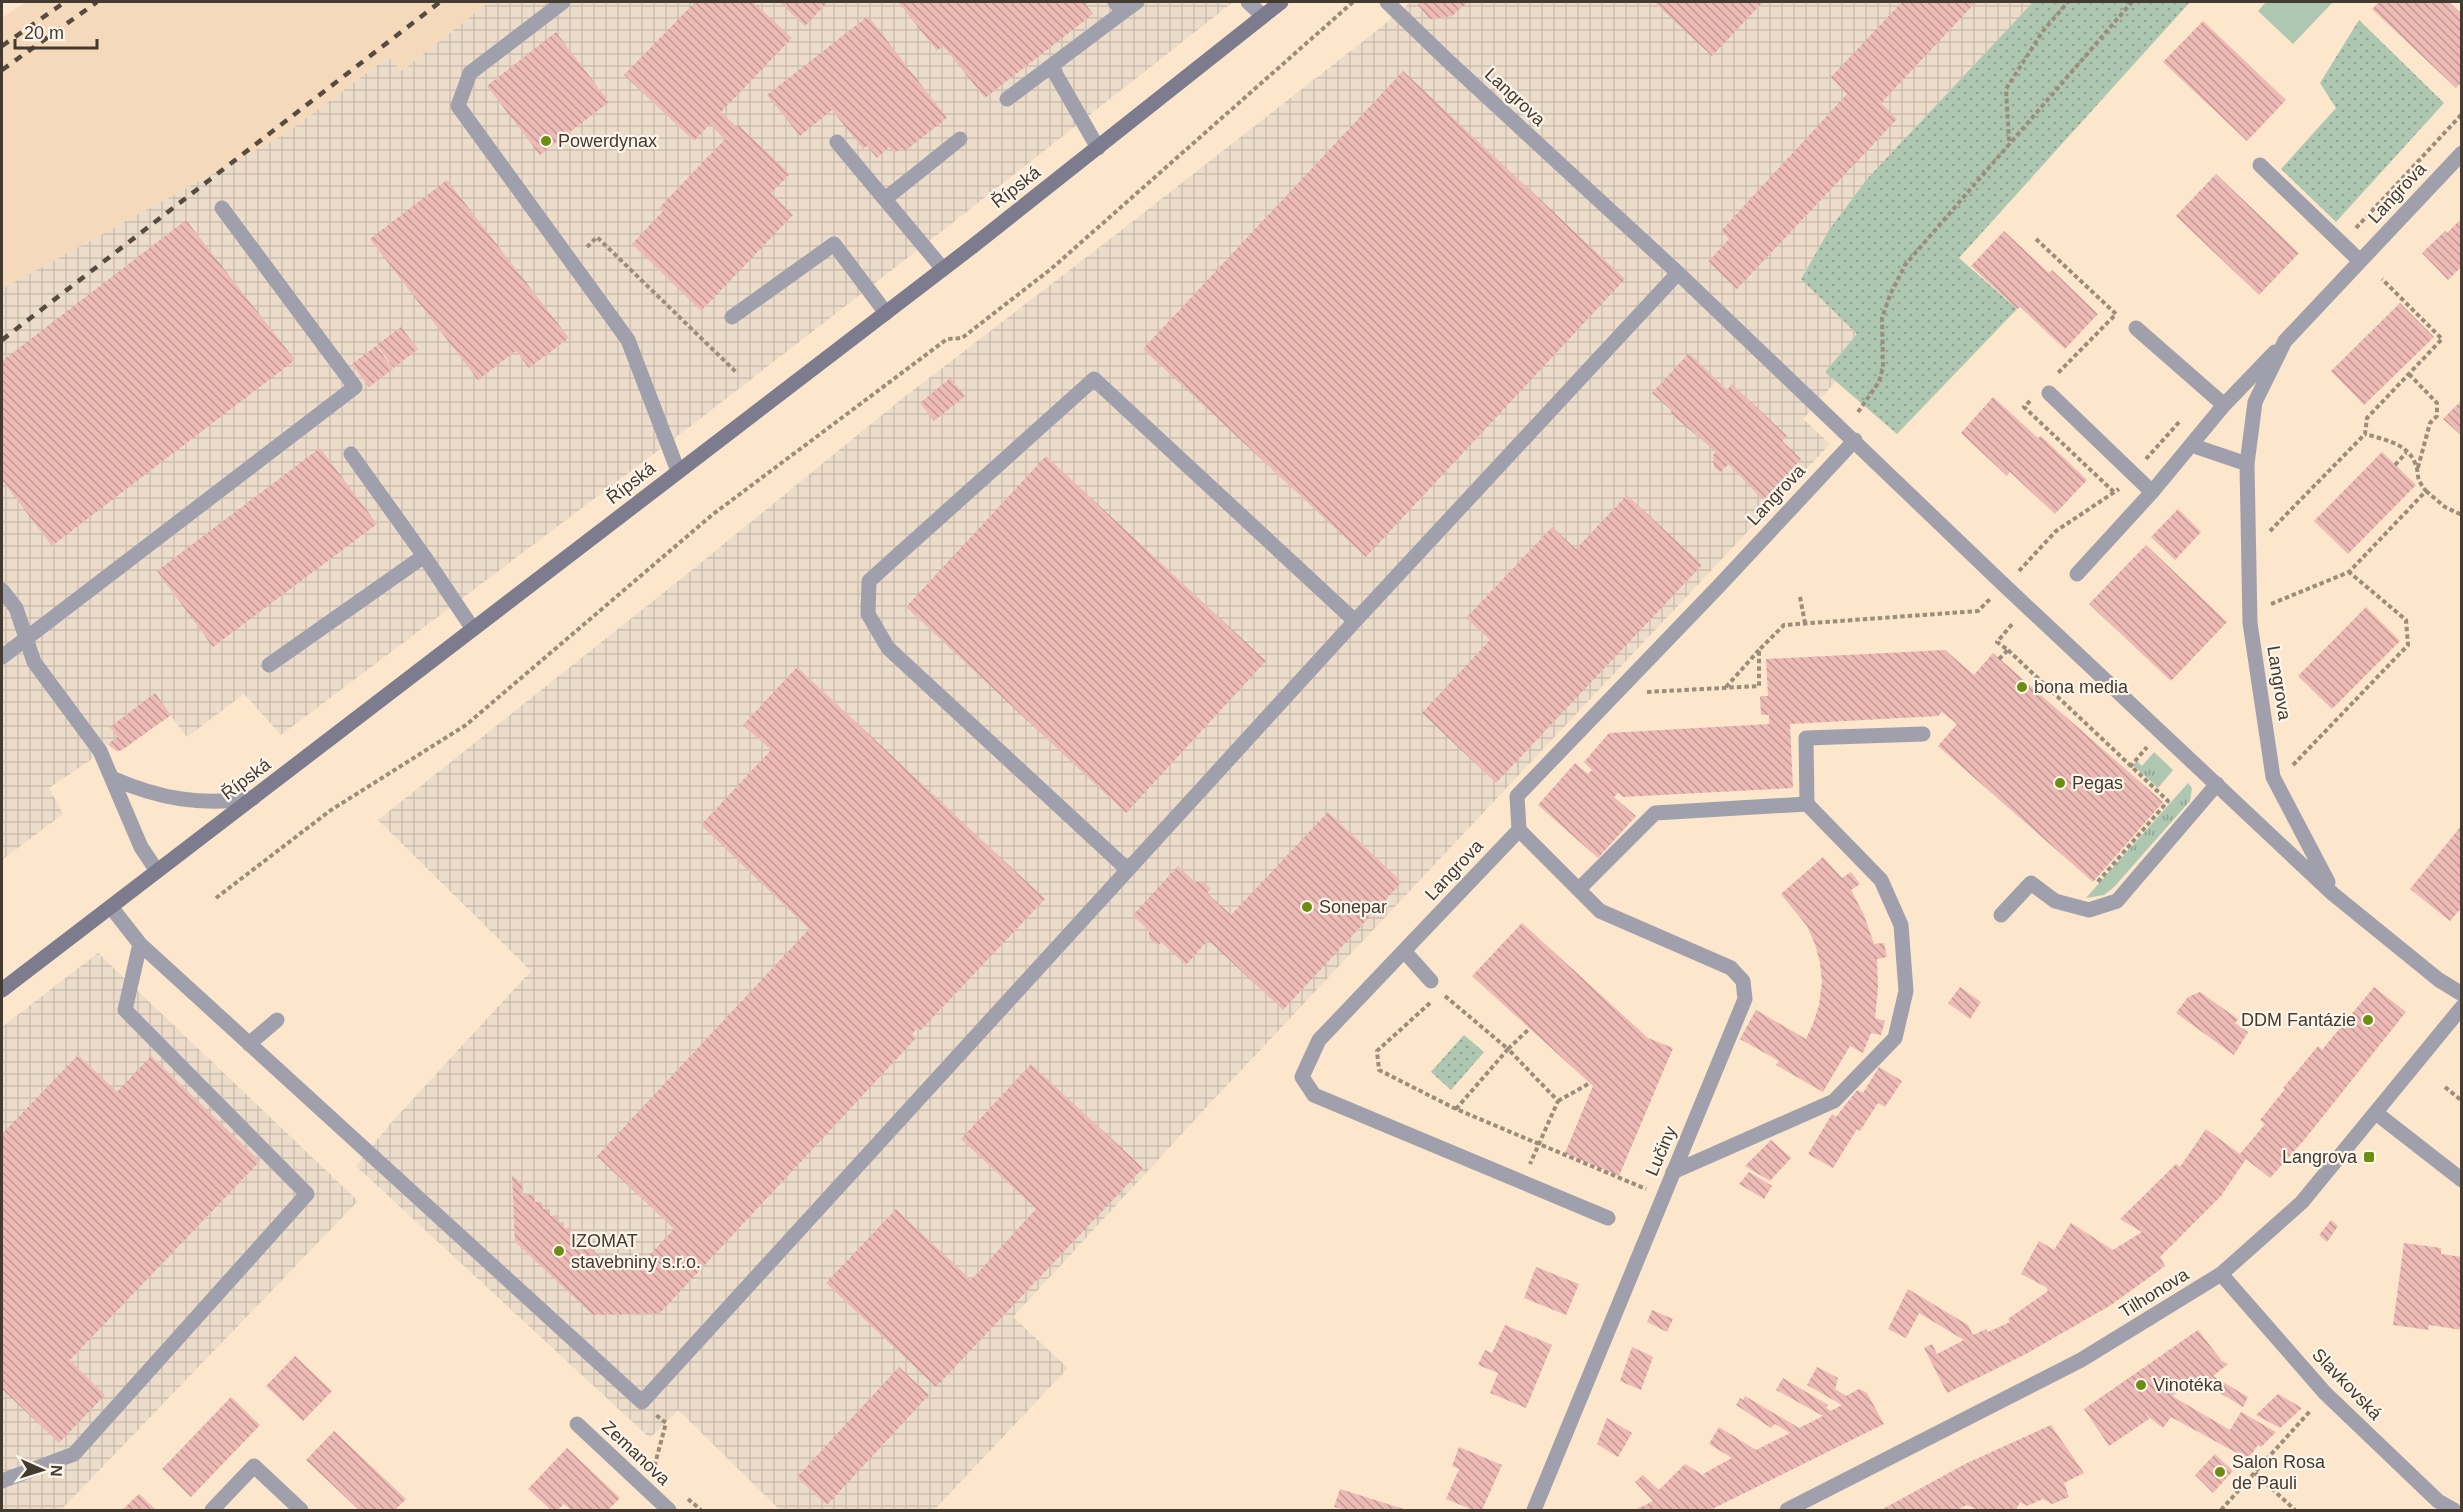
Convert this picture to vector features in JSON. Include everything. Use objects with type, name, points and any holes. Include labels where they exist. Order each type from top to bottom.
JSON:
[{"type":"street","points":[[563,2],[470,73],[458,106],[628,340],[678,471]]},
{"type":"street","points":[[1007,99],[1051,66],[1119,7],[1137,2]]},
{"type":"street","points":[[1248,2],[1263,16]]},
{"type":"street","name":"Řípská","points":[[2,990],[943,269],[1281,2]]},
{"type":"street","name":"Langrova","points":[[1387,2],[1678,273],[2004,585],[2333,894],[2439,980],[2462,994]]},
{"type":"street","points":[[1051,66],[1098,148]]},
{"type":"street","points":[[885,199],[960,140]]},
{"type":"street","points":[[837,142],[943,269]]},
{"type":"street","name":"Langrova","points":[[2077,574],[2152,492],[2224,405],[2462,153]]},
{"type":"street","points":[[2260,165],[2360,261]]},
{"type":"street","points":[[2,657],[355,387],[222,208]]},
{"type":"street","points":[[732,317],[834,244],[886,313]]},
{"type":"street","points":[[111,907],[140,944],[642,1402],[1355,621],[1678,273]]},
{"type":"street","points":[[2136,328],[2224,405]]},
{"type":"street","name":"Langrova","points":[[2285,341],[2255,402],[2247,464],[2250,622],[2273,777],[2333,894]]},
{"type":"street","points":[[1128,870],[888,648],[868,614],[869,581],[1094,379],[1355,621]]},
{"type":"street","points":[[2046,389],[2152,492]]},
{"type":"street","name":"Langrova","points":[[1608,1218],[1314,1095],[1302,1077],[1319,1040],[1519,830],[1517,796],[1718,587],[1855,440]]},
{"type":"street","points":[[2192,445],[2247,464]]},
{"type":"street","points":[[351,454],[473,629]]},
{"type":"street","points":[[269,664],[424,556]]},
{"type":"street","points":[[2,590],[16,608],[34,662],[100,751],[141,847],[157,871]]},
{"type":"street","points":[[1674,1172],[1834,1101],[1894,1038],[1906,991],[1901,925],[1881,880],[1807,804],[1806,738],[1923,734]]},
{"type":"street","points":[[112,778],[142,792],[160,797],[224,803],[253,798]]},
{"type":"street","points":[[2001,915],[2031,883],[2055,902],[2089,910],[2117,901],[2217,784]]},
{"type":"street","points":[[1579,889],[1655,813],[1807,804]]},
{"type":"street","name":"Lučiny","points":[[1519,830],[1600,911],[1731,968],[1743,981],[1745,999],[1534,1510]]},
{"type":"street","points":[[2,1481],[74,1454],[307,1194],[125,1010],[140,944]]},
{"type":"street","points":[[1405,952],[1436,987]]},
{"type":"street","name":"Tilhonova","points":[[1787,1510],[2081,1360],[2221,1274],[2302,1202],[2462,1007]]},
{"type":"street","points":[[249,1044],[278,1020]]},
{"type":"street","points":[[2376,1113],[2462,1180]]},
{"type":"street","name":"Slavkovská","points":[[2221,1274],[2325,1393],[2436,1506],[2454,1510]]},
{"type":"street","name":"Zemanova","points":[[577,1424],[669,1510]]},
{"type":"street","points":[[212,1510],[254,1466],[301,1510]]},
{"type":"path","points":[[216,898],[331,810],[466,724],[712,515],[947,339],[962,338],[1050,269],[1353,2]]},
{"type":"path","points":[[2009,142],[2006,89],[2043,31],[2068,2]]},
{"type":"path","points":[[1858,412],[1879,382],[1882,367],[1882,318],[1905,265],[2132,2]]},
{"type":"path","points":[[2343,243],[2462,114]]},
{"type":"path","points":[[572,262],[597,237],[736,372]]},
{"type":"path","points":[[2036,238],[2116,314],[2046,389],[2024,407],[2115,493]]},
{"type":"path","points":[[2270,531],[2365,434],[2367,418],[2442,339],[2382,279]]},
{"type":"path","points":[[2409,374],[2437,403],[2437,416],[2430,423],[2416,475]]},
{"type":"path","points":[[2365,434],[2398,444],[2414,460],[2417,481],[2426,491],[2445,507],[2462,515]]},
{"type":"path","points":[[2395,465],[2406,453]]},
{"type":"path","points":[[1725,688],[1784,625],[1978,611],[2056,531],[2115,493],[2123,485]]},
{"type":"path","points":[[2270,604],[2349,572],[2426,491]]},
{"type":"path","points":[[2293,766],[2408,645],[2406,620],[2349,572]]},
{"type":"path","points":[[1800,597],[1805,624]]},
{"type":"path","points":[[1997,642],[2168,801],[2076,906]]},
{"type":"path","points":[[1640,692],[1759,686],[1759,650]]},
{"type":"path","points":[[2000,658],[2008,650]]},
{"type":"path","points":[[1436,987],[1508,1049],[1558,1101]]},
{"type":"path","points":[[1434,1000],[1377,1052],[1379,1070],[1456,1109],[1664,1196]]},
{"type":"path","points":[[1456,1109],[1508,1049],[1530,1028]]},
{"type":"path","points":[[1522,1182],[1558,1101],[1590,1083]]},
{"type":"path","points":[[2445,1087],[2462,1101]]},
{"type":"path","points":[[2221,1510],[2325,1393]]},
{"type":"path","points":[[642,1402],[666,1423],[655,1464],[657,1470]]},
{"type":"path","points":[[2254,1473],[2295,1510]]},
{"type":"path","points":[[684,1495],[701,1510]]},
{"type":"shaded area","points":[[26,2],[489,2],[402,71],[388,57],[287,133],[2,289],[2,18]]},
{"type":"shaded area","points":[[489,2],[1233,2],[692,425],[281,735],[244,694],[187,737],[170,715],[122,750],[117,751],[107,744],[89,761],[49,788],[63,814],[2,860],[2,289],[287,133],[388,57],[402,71]]},
{"type":"shaded area","points":[[1411,2],[2033,2],[1867,179],[1829,230],[1801,278],[1857,334],[1825,372],[1836,381],[1803,419],[1830,444],[1215,1098],[1013,1317],[1068,1368],[934,1510],[780,1510],[678,1410],[650,1438],[356,1166],[390,1124],[531,971],[378,820],[692,570],[898,402],[1114,236]]},
{"type":"shaded area","points":[[98,953],[358,1201],[61,1510],[2,1510],[2,1027]]},
{"type":"green space","points":[[2033,2],[2190,2],[1959,258],[2017,309],[1897,434],[1825,372],[1857,334],[1801,279],[1829,230],[1867,179]]},
{"type":"green space","points":[[2266,2],[2333,2],[2293,44],[2258,11]]},
{"type":"green space","points":[[2359,20],[2444,103],[2336,222],[2281,169],[2336,108],[2320,83]]},
{"type":"green space","points":[[2154,752],[2173,770],[2158,788],[2133,765],[2137,761],[2142,766]]},
{"type":"green space","points":[[2188,783],[2192,788],[2190,801],[2114,887],[2104,895],[2086,898]]},
{"type":"green space","points":[[1464,1035],[1484,1052],[1451,1090],[1431,1072]]},
{"type":"building","points":[[695,2],[753,2],[792,38],[721,112],[790,174],[771,193],[793,215],[701,311],[632,244],[663,211],[659,208],[725,139],[710,124],[694,141],[624,75]]},
{"type":"building","points":[[779,2],[828,2],[805,26]]},
{"type":"building","points":[[898,2],[1084,2],[1093,14],[985,98],[943,46],[937,51]]},
{"type":"building","points":[[1418,2],[1468,2],[1452,16],[1430,19]]},
{"type":"building","points":[[1654,2],[1763,2],[1712,56]]},
{"type":"building","points":[[1902,2],[1976,2],[1881,103],[1897,119],[1737,289],[1708,262],[1729,239],[1721,231],[1847,94],[1831,77]]},
{"type":"building","points":[[2379,2],[2449,2],[2462,14],[2462,82],[2456,88],[2372,9]]},
{"type":"building","points":[[868,16],[947,118],[905,151],[902,148],[894,153],[889,147],[877,158],[867,146],[863,149],[832,110],[800,136],[767,95]]},
{"type":"building","points":[[2203,21],[2286,100],[2247,141],[2163,62]]},
{"type":"building","points":[[556,32],[609,102],[540,155],[487,86]]},
{"type":"building","points":[[1403,71],[1625,279],[1366,557],[1143,349]]},
{"type":"building","points":[[2216,174],[2299,253],[2259,295],[2176,216]]},
{"type":"building","points":[[447,180],[569,338],[529,368],[516,351],[478,380],[370,239]]},
{"type":"building","points":[[2462,218],[2462,266],[2448,280],[2422,253]]},
{"type":"building","points":[[186,220],[295,360],[52,546],[2,480],[2,361]]},
{"type":"building","points":[[2004,231],[2049,273],[2052,270],[2098,314],[2065,349],[1971,266]]},
{"type":"building","points":[[2400,303],[2434,337],[2364,405],[2331,371]]},
{"type":"building","points":[[401,327],[418,349],[394,368],[377,345]]},
{"type":"building","points":[[376,346],[393,369],[369,387],[352,364]]},
{"type":"building","points":[[1689,353],[1727,390],[1732,384],[1787,436],[1782,441],[1801,459],[1763,500],[1729,464],[1720,472],[1714,467],[1713,455],[1716,452],[1670,413],[1672,411],[1652,393]]},
{"type":"building","points":[[950,378],[965,396],[934,421],[920,403]]},
{"type":"building","points":[[1993,397],[2038,438],[2041,436],[2087,480],[2055,514],[2010,472],[2007,476],[1961,433]]},
{"type":"building","points":[[2462,400],[2462,436],[2443,419]]},
{"type":"building","points":[[320,448],[377,524],[213,647],[157,571]]},
{"type":"building","points":[[2382,452],[2416,485],[2348,554],[2314,521]]},
{"type":"building","points":[[1046,456],[1266,661],[1126,813],[906,607]]},
{"type":"building","points":[[1627,495],[1702,565],[1496,783],[1422,713],[1490,640],[1466,618],[1552,527],[1576,549]]},
{"type":"building","points":[[2178,509],[2201,532],[2175,560],[2151,537]]},
{"type":"building","points":[[2146,545],[2227,622],[2171,681],[2089,604]]},
{"type":"building","points":[[2366,607],[2400,641],[2332,709],[2298,676]]},
{"type":"building","points":[[1945,650],[1974,675],[1993,653],[2163,802],[2093,882],[1938,746],[1957,724],[1942,712],[1938,716],[1790,724],[1793,788],[1623,797],[1618,793],[1614,797],[1636,816],[1598,858],[1538,805],[1575,763],[1588,774],[1592,770],[1584,762],[1609,733],[1769,724],[1769,715],[1761,715],[1760,696],[1768,696],[1766,659]]},
{"type":"building","points":[[797,667],[1045,899],[920,1031],[917,1028],[912,1034],[916,1038],[660,1313],[593,1315],[515,1242],[512,1175],[522,1184],[523,1195],[535,1195],[535,1202],[542,1202],[543,1209],[550,1209],[550,1216],[557,1215],[557,1222],[564,1222],[564,1228],[571,1228],[571,1233],[574,1233],[608,1264],[642,1263],[674,1229],[597,1156],[809,929],[701,825],[771,750],[743,725]]},
{"type":"building","points":[[155,693],[171,715],[122,750],[117,751],[111,747],[108,744],[117,737],[110,727]]},
{"type":"building","points":[[1328,812],[1402,882],[1283,1010],[1208,940],[1186,965],[1161,942],[1158,946],[1149,938],[1149,931],[1133,915],[1178,866],[1195,882],[1202,881],[1211,889],[1207,893],[1231,915]]},
{"type":"building","points":[[2462,825],[2462,907],[2450,921],[2410,889]]},
{"type":"building","points":[[1823,857],[1842,878],[1851,872],[1860,884],[1851,890],[1864,915],[1874,944],[1884,943],[1887,957],[1877,959],[1878,988],[1875,1018],[1885,1021],[1881,1035],[1871,1033],[1863,1053],[1850,1046],[1823,1092],[1776,1065],[1779,1061],[1740,1039],[1756,1010],[1806,1039],[1813,1024],[1819,1005],[1822,982],[1820,963],[1807,926],[1781,894]]},
{"type":"building","points":[[1522,923],[1648,1038],[1673,1048],[1619,1176],[1565,1153],[1593,1086],[1472,976]]},
{"type":"building","points":[[1960,987],[1981,1002],[1970,1019],[1948,1003]]},
{"type":"building","points":[[2374,987],[2406,1012],[2305,1139],[2270,1178],[2246,1159],[2221,1196],[2160,1257],[2165,1266],[2111,1305],[2026,1354],[1947,1393],[1924,1348],[1932,1344],[1937,1354],[1964,1340],[1919,1313],[1906,1338],[1888,1329],[1908,1289],[1968,1325],[1973,1335],[1986,1329],[1988,1332],[2010,1322],[2008,1319],[2048,1291],[2046,1287],[2021,1274],[2039,1241],[2054,1250],[2071,1223],[2113,1250],[2142,1232],[2120,1219],[2176,1164],[2180,1167],[2206,1129],[2240,1154],[2265,1124],[2260,1120],[2285,1089],[2283,1088],[2318,1046],[2322,1050]]},
{"type":"building","points":[[2200,992],[2238,1019],[2235,1023],[2248,1032],[2234,1055],[2176,1013],[2188,997]]},
{"type":"building","points":[[78,1055],[117,1092],[151,1056],[260,1161],[70,1360],[105,1395],[59,1443],[2,1389],[2,1134]]},
{"type":"building","points":[[1031,1064],[1143,1168],[936,1387],[826,1283],[896,1209],[971,1280],[973,1278],[1036,1209],[961,1139]]},
{"type":"building","points":[[1879,1067],[1902,1081],[1885,1107],[1878,1103],[1860,1131],[1857,1129],[1833,1168],[1808,1154],[1832,1114],[1836,1117],[1857,1090],[1863,1093]]},
{"type":"building","points":[[1771,1140],[1791,1158],[1770,1181],[1745,1166]]},
{"type":"building","points":[[1749,1172],[1772,1186],[1764,1199],[1739,1184]]},
{"type":"building","points":[[2331,1220],[2338,1226],[2327,1242],[2319,1235]]},
{"type":"building","points":[[2404,1243],[2441,1248],[2441,1254],[2462,1257],[2462,1330],[2429,1325],[2428,1330],[2393,1325]]},
{"type":"building","points":[[1536,1267],[1579,1284],[1566,1315],[1524,1298]]},
{"type":"building","points":[[1652,1310],[1673,1319],[1667,1332],[1647,1322]]},
{"type":"building","points":[[1505,1325],[1552,1345],[1526,1408],[1490,1393],[1498,1373],[1478,1365],[1485,1350],[1492,1353]]},
{"type":"building","points":[[2198,1330],[2222,1361],[2228,1364],[2213,1376],[2248,1397],[2243,1407],[2197,1379],[2172,1396],[2230,1430],[2241,1412],[2276,1432],[2261,1447],[2258,1445],[2248,1459],[2171,1417],[2163,1428],[2145,1414],[2149,1419],[2109,1446],[2084,1409]]},
{"type":"building","points":[[1632,1347],[1653,1357],[1641,1390],[1620,1381]]},
{"type":"building","points":[[295,1356],[332,1391],[303,1421],[266,1386]]},
{"type":"building","points":[[899,1367],[929,1395],[827,1505],[797,1477]]},
{"type":"building","points":[[1817,1367],[1838,1378],[1835,1389],[1846,1396],[1859,1389],[1867,1393],[1884,1424],[1710,1510],[1635,1510],[1653,1501],[1635,1482],[1643,1475],[1659,1490],[1685,1464],[1709,1479],[1703,1474],[1732,1458],[1709,1444],[1719,1427],[1756,1450],[1790,1433],[1775,1424],[1771,1428],[1736,1405],[1740,1398],[1743,1400],[1745,1396],[1799,1428],[1823,1416],[1776,1390],[1783,1378],[1828,1405],[1826,1408],[1831,1411],[1842,1405],[1807,1385]]},
{"type":"building","points":[[2278,1394],[2302,1408],[2280,1428],[2256,1415]]},
{"type":"building","points":[[231,1397],[260,1425],[191,1497],[162,1469]]},
{"type":"building","points":[[1607,1418],[1632,1433],[1618,1457],[1597,1444]]},
{"type":"building","points":[[2051,1425],[2084,1473],[2064,1483],[2069,1497],[2052,1504],[2043,1499],[2027,1506],[2020,1502],[2016,1510],[1978,1510],[1967,1505],[1957,1510],[1881,1510],[1965,1464]]},
{"type":"building","points":[[334,1431],[406,1499],[395,1510],[359,1510],[306,1460]]},
{"type":"building","points":[[1459,1447],[1502,1465],[1482,1510],[1473,1510],[1446,1499],[1459,1469],[1452,1466]]},
{"type":"building","points":[[567,1448],[620,1498],[608,1510],[571,1510],[564,1504],[557,1510],[551,1510],[528,1489]]},
{"type":"building","points":[[2215,1454],[2233,1471],[2213,1493],[2195,1475]]},
{"type":"building","points":[[1340,1489],[1407,1510],[1347,1510],[1334,1507]]},
{"type":"building","points":[[139,1494],[156,1510],[122,1510]]},
{"type":"railway","points":[[2,46],[65,2]]},
{"type":"railway","points":[[2,70],[97,2]]},
{"type":"railway","points":[[2,340],[440,2]]},
{"type":"place","name":"Powerdynax","points":[[546,141]]},
{"type":"place","name":"bona media","points":[[2022,687]]},
{"type":"place","name":"Pegas","points":[[2060,783]]},
{"type":"place","name":"Sonepar","points":[[1307,907]]},
{"type":"place","name":"DDM Fantázie","points":[[2368,1020]]},
{"type":"place","name":"Langrova","points":[[2369,1157]]},
{"type":"place","name":"IZOMAT stavebniny s.r.o.","points":[[559,1251]]},
{"type":"place","name":"Vinotéka","points":[[2141,1385]]},
{"type":"place","name":"Salon Rosa de Pauli","points":[[2220,1472]]}]
